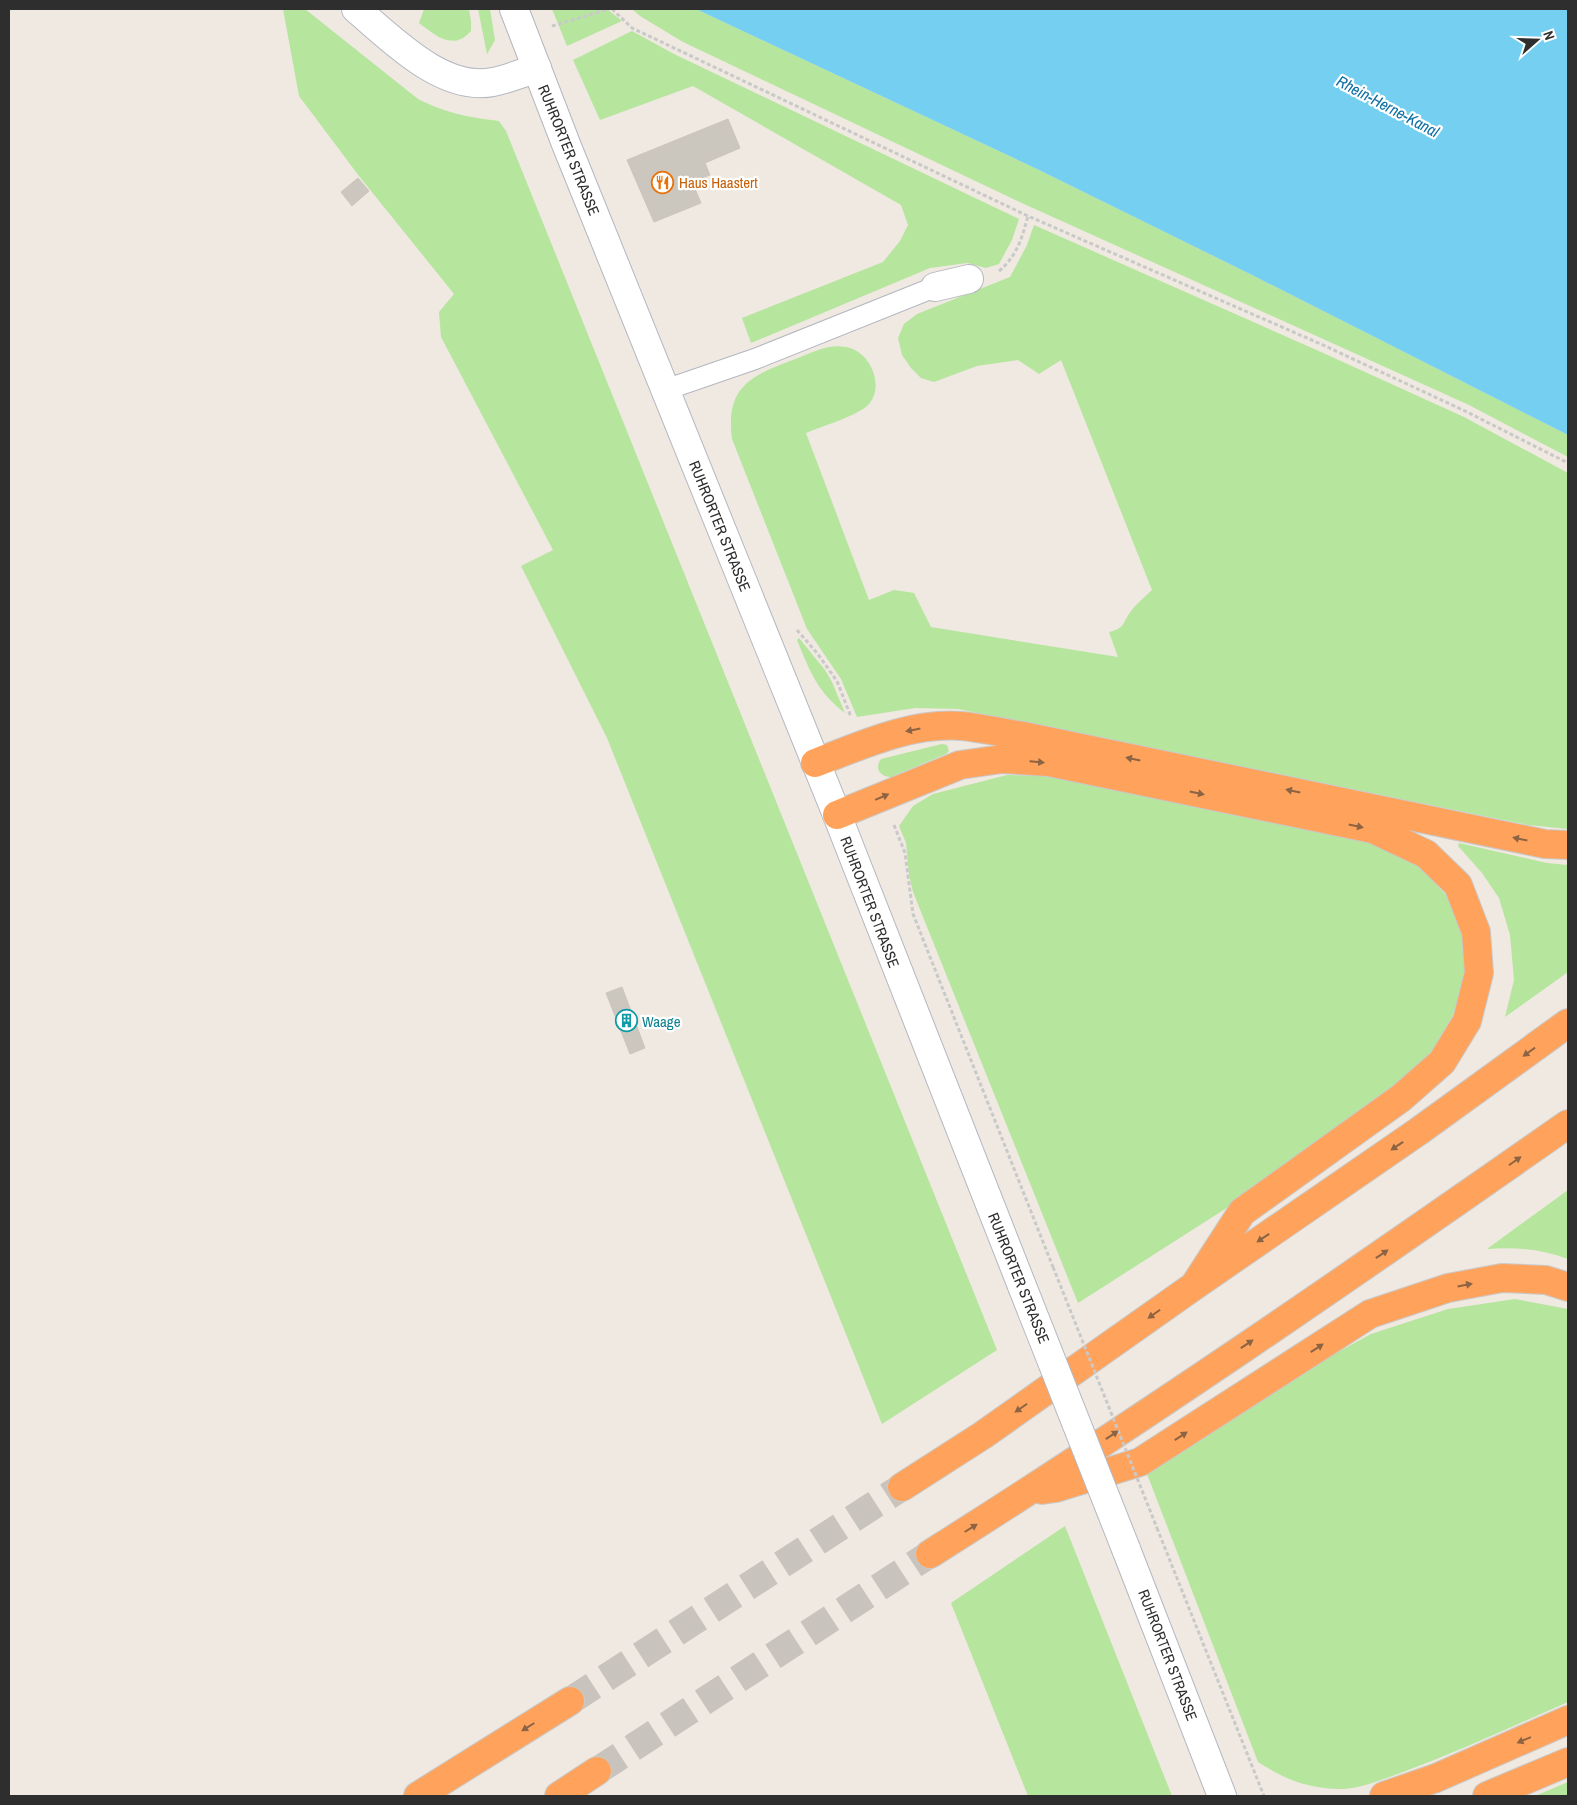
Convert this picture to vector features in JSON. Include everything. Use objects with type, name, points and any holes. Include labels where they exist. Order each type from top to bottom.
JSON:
[{"type":"highway","points":[[815,762],[893,734],[924,728],[962,726],[1032,738],[1545,844],[1568,845]]},
{"type":"highway","points":[[836,816],[960,765],[1002,759],[1050,762],[1374,830],[1426,854],[1458,885],[1476,932],[1479,973],[1467,1021],[1442,1062],[1401,1098],[1242,1212],[1194,1286]]},
{"type":"highway","points":[[902,1487],[983,1435],[1194,1286],[1419,1131],[1568,1023]]},
{"type":"highway","points":[[930,1554],[1028,1492],[1416,1230],[1568,1124]]},
{"type":"highway","points":[[1028,1492],[1056,1488],[1140,1462],[1370,1314],[1448,1288],[1502,1278],[1546,1280],[1568,1287]]},
{"type":"highway","points":[[418,1796],[570,1701]]},
{"type":"highway","points":[[1384,1796],[1436,1778],[1568,1720]]},
{"type":"highway","points":[[1487,1796],[1568,1762]]},
{"type":"highway","points":[[559,1796],[598,1771]]},
{"type":"main road","points":[[356,9],[436,72],[464,82],[492,82],[537,68]]},
{"type":"main road","name":"RUHRORTER STRASSE","points":[[514,9],[566,144],[815,762],[1222,1796]]},
{"type":"main road","points":[[935,287],[969,280]]},
{"type":"lane","points":[[665,390],[755,359],[935,287]]},
{"type":"path","points":[[524,35],[611,9],[632,28],[1028,216],[1323,345],[1465,411],[1568,464]]},
{"type":"path","points":[[969,280],[1000,271],[1013,257],[1021,242],[1028,216]]},
{"type":"path","points":[[1053,1267],[1264,1796]]},
{"type":"green space","points":[[283,9],[305,9],[418,99],[457,114],[499,121],[506,131],[997,1350],[882,1424],[607,738],[521,566],[553,550],[441,337],[439,312],[454,294],[359,176],[299,96]]},
{"type":"green space","points":[[424,9],[469,9],[471,31],[463,38],[455,41],[438,37],[419,23]]},
{"type":"green space","points":[[478,9],[490,9],[495,40],[487,54]]},
{"type":"green space","points":[[552,9],[607,9],[622,21],[567,46]]},
{"type":"green space","points":[[632,9],[696,9],[1037,169],[1252,275],[1568,435],[1568,457],[1469,405],[1024,204],[683,42],[640,16]]},
{"type":"green space","points":[[632,31],[674,54],[1019,219],[1012,240],[999,264],[986,268],[967,263],[930,268],[751,343],[742,318],[883,262],[900,241],[908,225],[901,205],[693,86],[600,120],[573,60]]},
{"type":"green space","points":[[1034,225],[1464,417],[1568,473],[1568,829],[1528,825],[958,709],[915,708],[857,717],[841,679],[807,629],[732,439],[731,420],[733,406],[738,394],[745,384],[768,370],[821,349],[840,346],[855,350],[862,355],[872,370],[876,388],[869,404],[857,413],[806,433],[869,600],[894,590],[914,593],[931,627],[1118,657],[1109,632],[1121,627],[1133,608],[1152,590],[1061,360],[1039,374],[1018,360],[977,366],[934,382],[921,378],[902,355],[898,338],[904,324],[917,314],[1010,277],[1027,245]]},
{"type":"green space","points":[[799,638],[825,670],[845,713],[835,705],[815,680],[797,640]]},
{"type":"green space","points":[[942,744],[947,745],[949,751],[946,754],[891,777],[881,774],[878,769],[881,759]]},
{"type":"green space","points":[[1007,775],[1050,776],[1367,840],[1417,864],[1446,895],[1463,933],[1466,971],[1453,1015],[1431,1052],[1397,1090],[1236,1202],[1078,1303],[913,892],[909,875],[906,843],[899,826],[913,806],[933,794]]},
{"type":"green space","points":[[1459,843],[1547,863],[1568,865],[1568,972],[1505,1017],[1514,980],[1510,935],[1499,898],[1482,873],[1458,846]]},
{"type":"green space","points":[[1568,1190],[1568,1259],[1528,1250],[1508,1248],[1487,1249]]},
{"type":"green space","points":[[1515,1299],[1568,1309],[1568,1702],[1445,1756],[1380,1780],[1348,1789],[1306,1785],[1278,1774],[1258,1762],[1147,1474],[1305,1370],[1371,1334],[1448,1309]]},
{"type":"green space","points":[[1065,1526],[1172,1796],[1028,1796],[951,1603]]},
{"type":"green space","points":[[1568,1782],[1568,1796],[1535,1796]]},
{"type":"water","name":"Rhein-Herne-Kanal","points":[[696,9],[1568,9],[1568,435],[1252,275],[1037,169]]},
{"type":"building","points":[[728,119],[740,148],[705,163],[710,175],[692,182],[701,203],[654,222],[627,160]]},
{"type":"building","points":[[358,178],[369,191],[352,206],[341,192]]},
{"type":"building","name":"Waage","points":[[622,987],[645,1048],[630,1054],[606,993]]},
{"type":"tunnel","points":[[570,1701],[902,1487]]},
{"type":"tunnel","points":[[597,1771],[930,1554]]},
{"type":"place","name":"Haus Haastert","points":[[663,182]]},
{"type":"place","name":"Waage","points":[[626,1021]]}]
